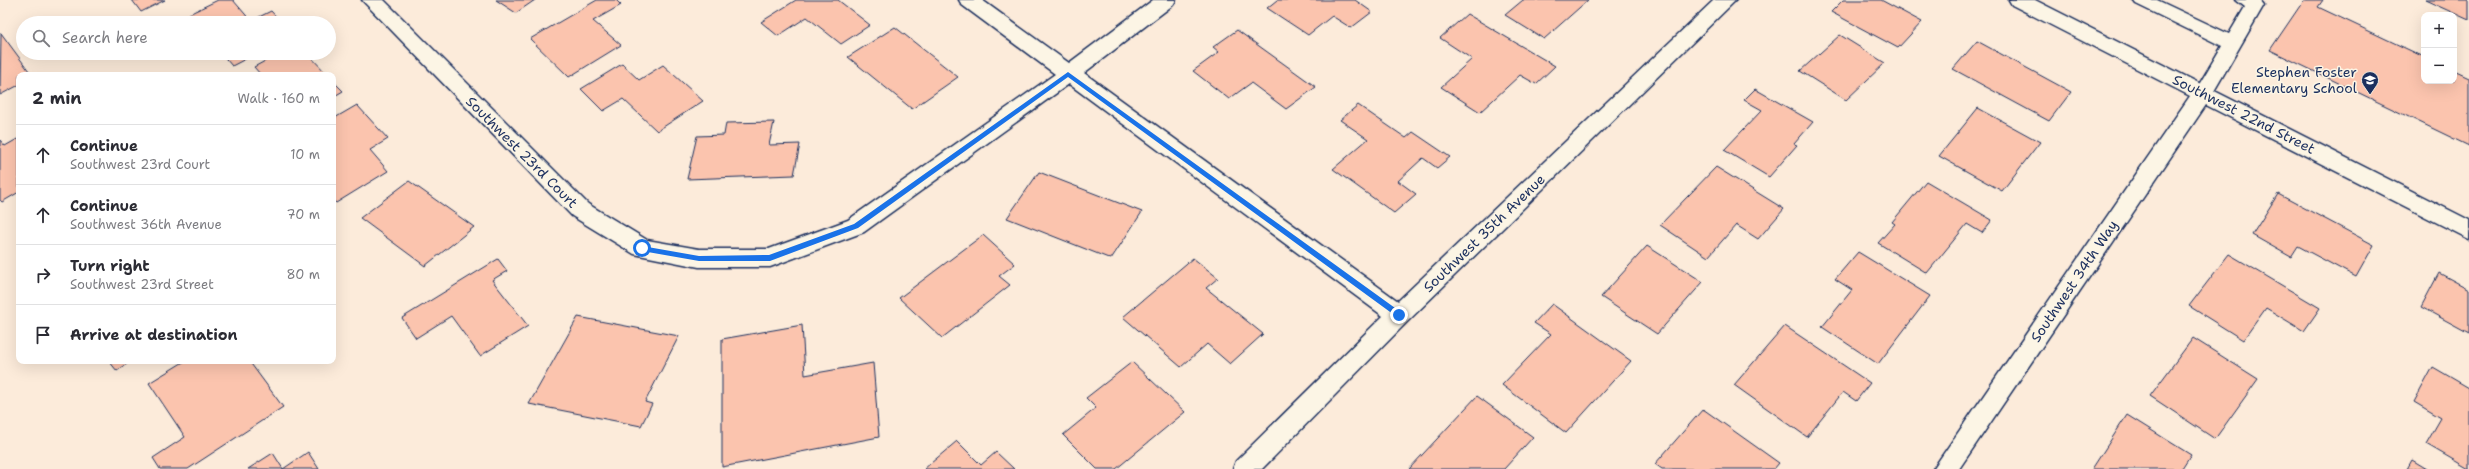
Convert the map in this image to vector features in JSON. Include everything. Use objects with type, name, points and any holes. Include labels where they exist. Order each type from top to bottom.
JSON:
[{"type":"street","name":"Southwest 23rd Court","points":[[372,0],[580,210],[642,248],[699,258],[770,258],[856,226],[1068,74],[1166,0]]},
{"type":"street","points":[[969,0],[1399,315]]},
{"type":"street","name":"Southwest 35th Avenue","points":[[1245,469],[1399,315],[1726,0]]},
{"type":"street","name":"Southwest 22nd Street","points":[[2019,0],[2469,230]]},
{"type":"street","name":"Southwest 34th Way","points":[[1945,469],[2203,93]]},
{"type":"lane","points":[[2142,0],[2232,44]]},
{"type":"lane","points":[[2203,93],[2255,5],[2245,0]]},
{"type":"building","points":[[132,0],[165,0],[141,12]]},
{"type":"building","points":[[218,0],[233,0],[247,16],[191,16],[189,14]]},
{"type":"building","points":[[496,0],[535,0],[516,13]]},
{"type":"building","points":[[597,0],[616,0],[621,5],[593,21],[621,45],[569,77],[530,39]]},
{"type":"building","points":[[796,0],[838,0],[870,25],[841,44],[807,17],[778,36],[761,22]]},
{"type":"building","points":[[1277,0],[1355,0],[1372,12],[1351,28],[1332,16],[1308,35],[1267,8]]},
{"type":"building","points":[[1523,0],[1588,0],[1544,39],[1505,15]]},
{"type":"building","points":[[1843,0],[1881,0],[1922,22],[1898,48],[1831,12]]},
{"type":"building","points":[[2304,0],[2323,0],[2318,7],[2421,56],[2421,84],[2457,84],[2457,72],[2469,78],[2469,146],[2270,50]]},
{"type":"building","points":[[2425,0],[2469,0],[2469,20],[2457,15],[2457,12],[2451,12]]},
{"type":"building","points":[[271,11],[276,16],[261,16]]},
{"type":"building","points":[[1467,14],[1555,66],[1536,84],[1520,75],[1480,112],[1441,87],[1472,59],[1440,38]]},
{"type":"building","points":[[895,27],[958,77],[912,109],[848,57]]},
{"type":"building","points":[[1237,30],[1316,87],[1286,109],[1251,83],[1229,99],[1193,71],[1219,52],[1213,47]]},
{"type":"building","points":[[1,33],[16,53],[16,60],[21,60],[30,72],[16,72],[16,87],[0,95]]},
{"type":"building","points":[[1840,35],[1885,63],[1846,100],[1800,71]]},
{"type":"building","points":[[1977,41],[2071,92],[2049,121],[1953,69]]},
{"type":"building","points":[[227,60],[244,60],[232,66]]},
{"type":"building","points":[[267,60],[314,60],[325,72],[258,72],[254,67]]},
{"type":"building","points":[[622,64],[639,80],[663,65],[703,101],[657,131],[623,99],[603,111],[581,89]]},
{"type":"building","points":[[336,84],[343,91],[336,95]]},
{"type":"building","points":[[1755,89],[1813,122],[1794,144],[1797,145],[1769,177],[1724,150],[1762,110],[1744,100]]},
{"type":"building","points":[[357,105],[388,139],[370,150],[388,171],[336,203],[336,117]]},
{"type":"building","points":[[1358,105],[1406,138],[1413,132],[1450,157],[1437,168],[1423,158],[1398,181],[1416,194],[1394,213],[1333,169],[1368,139],[1340,120]]},
{"type":"building","points":[[1978,108],[2040,142],[2002,191],[1939,156]]},
{"type":"building","points":[[774,122],[769,145],[800,144],[794,175],[687,179],[697,136],[724,135],[726,123]]},
{"type":"building","points":[[0,140],[5,146],[16,140],[16,194],[2,202],[0,200]]},
{"type":"building","points":[[1716,167],[1784,209],[1758,239],[1736,225],[1708,257],[1660,225]]},
{"type":"building","points":[[1039,172],[1142,212],[1111,259],[1007,218]]},
{"type":"building","points":[[409,181],[474,227],[425,266],[360,218]]},
{"type":"building","points":[[1926,181],[1992,220],[1982,233],[1967,224],[1927,273],[1878,243],[1895,224],[1892,222]]},
{"type":"building","points":[[2278,194],[2374,245],[2356,277],[2298,246],[2291,257],[2252,235]]},
{"type":"building","points":[[983,235],[1015,264],[999,276],[1010,285],[942,338],[899,298]]},
{"type":"building","points":[[1647,246],[1703,282],[1657,334],[1601,297]]},
{"type":"building","points":[[1858,252],[1930,296],[1878,364],[1822,327],[1852,290],[1835,279]]},
{"type":"building","points":[[2229,254],[2320,308],[2304,331],[2266,308],[2243,340],[2189,306]]},
{"type":"building","points":[[1193,258],[1218,278],[1206,288],[1263,334],[1230,364],[1207,344],[1181,367],[1123,317]]},
{"type":"building","points":[[498,259],[507,271],[492,280],[528,326],[480,356],[451,316],[416,338],[402,318]]},
{"type":"building","points":[[2439,273],[2469,289],[2469,333],[2421,307]]},
{"type":"building","points":[[1552,304],[1631,361],[1566,433],[1502,385],[1551,334],[1534,323]]},
{"type":"building","points":[[578,317],[679,336],[645,402],[652,404],[641,426],[529,404]]},
{"type":"building","points":[[802,325],[805,375],[873,363],[879,437],[722,467],[722,339]]},
{"type":"building","points":[[1785,326],[1870,383],[1856,401],[1843,392],[1807,437],[1734,385]]},
{"type":"building","points":[[2193,338],[2258,379],[2215,439],[2150,396]]},
{"type":"building","points":[[1132,362],[1185,412],[1116,469],[1097,469],[1063,435],[1096,408],[1086,398]]},
{"type":"building","points":[[111,364],[127,364],[117,371]]},
{"type":"building","points":[[180,364],[251,364],[283,407],[188,469],[160,469],[153,458],[185,437],[149,383]]},
{"type":"building","points":[[2433,367],[2469,388],[2469,469],[2426,444],[2441,418],[2414,402]]},
{"type":"building","points":[[1477,396],[1533,437],[1504,469],[1409,469]]},
{"type":"building","points":[[1703,409],[1779,463],[1774,469],[1662,469],[1655,464]]},
{"type":"building","points":[[2127,415],[2191,455],[2182,469],[2092,469]]},
{"type":"building","points":[[957,441],[981,465],[996,452],[1014,469],[924,469]]},
{"type":"building","points":[[308,452],[319,469],[283,469]]},
{"type":"building","points":[[273,453],[283,469],[248,469]]},
{"type":"building","points":[[2412,460],[2427,469],[2407,469]]},
{"type":"place","name":"Stephen Foster Elementary School","points":[[2370,95]]},
{"type":"route","points":[[642,248],[699,258],[770,258],[856,226],[1068,74],[1399,315]]}]
